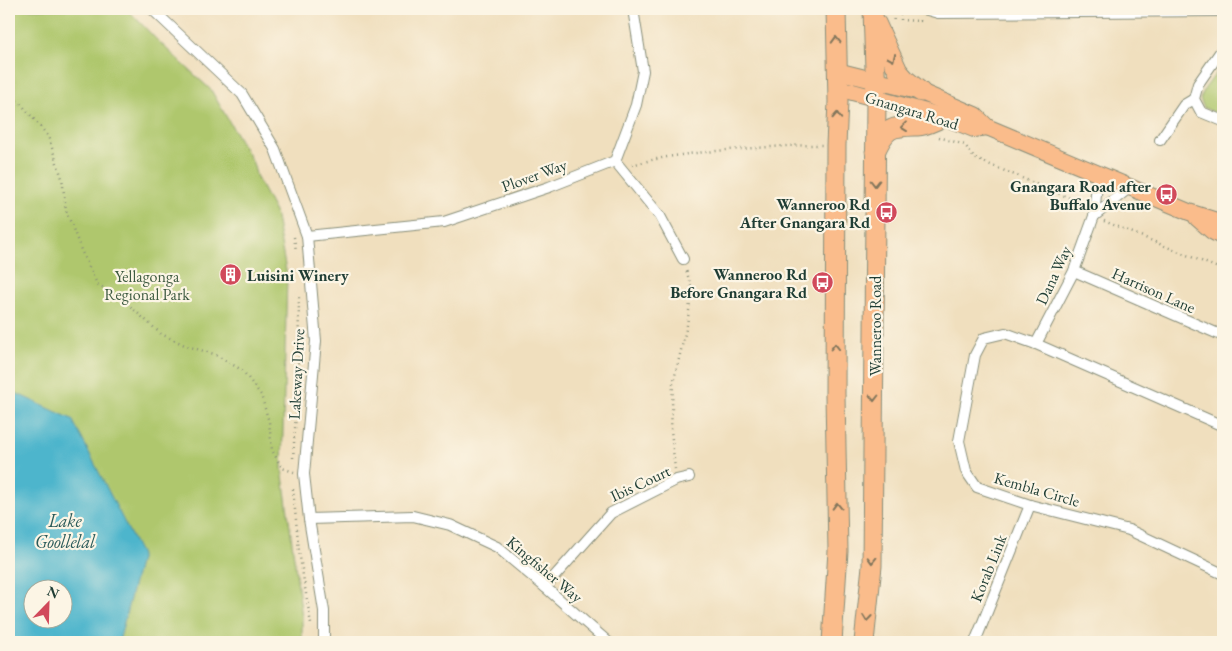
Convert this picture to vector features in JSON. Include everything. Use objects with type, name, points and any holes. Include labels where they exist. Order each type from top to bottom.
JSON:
[{"type":"highway","points":[[832,642],[838,551],[835,396],[838,79],[836,9]]},
{"type":"highway","points":[[873,13],[898,71],[921,92]]},
{"type":"highway","name":"Wanneroo Road","points":[[864,642],[872,566],[876,90],[873,13]]},
{"type":"highway","points":[[875,152],[882,136],[887,132],[907,125],[919,127],[944,117]]},
{"type":"main road","name":"Gnangara Road","points":[[838,79],[876,90],[974,129],[986,127]]},
{"type":"main road","name":"Gnangara Road","points":[[876,90],[921,92],[976,115],[986,127],[1189,212],[1223,223]]},
{"type":"main road","name":"Gnangara Road","points":[[1189,212],[1212,231],[1223,237]]},
{"type":"street","name":"Lakeway Drive","points":[[152,9],[242,94],[275,148],[307,236],[316,342],[304,474],[309,519],[324,611],[324,642]]},
{"type":"street","points":[[633,9],[643,71],[636,105],[618,164],[660,216],[683,259]]},
{"type":"street","points":[[922,12],[1223,10]]},
{"type":"street","points":[[1223,48],[1198,84],[1194,100],[1201,112],[1223,121]]},
{"type":"street","points":[[1160,140],[1184,105],[1194,100]]},
{"type":"street","name":"Plover Way","points":[[307,236],[444,222],[618,164]]},
{"type":"street","name":"Dana Way","points":[[1036,344],[1074,271],[1094,216],[1098,173]]},
{"type":"street","points":[[1094,216],[1130,187]]},
{"type":"street","name":"Harrison Lane","points":[[1074,271],[1223,336]]},
{"type":"street","name":"Kembla Circle","points":[[1223,426],[1036,344],[1004,333],[984,338],[974,356],[959,440],[966,471],[977,487],[1030,505],[1129,530],[1223,574]]},
{"type":"street","name":"Ibis Court","points":[[546,586],[611,512],[676,480],[690,477]]},
{"type":"street","name":"Korab Link","points":[[975,642],[1030,505]]},
{"type":"street","name":"Kingfisher Way","points":[[309,519],[413,516],[450,525],[497,547],[546,586],[608,642]]},
{"type":"street","points":[[936,642],[942,642]]},
{"type":"path","points":[[901,9],[901,20],[920,21],[922,12]]},
{"type":"path","points":[[9,94],[48,136],[62,178],[66,210],[81,250],[97,284],[121,298],[161,334],[187,346],[214,354],[242,370],[261,395],[269,422],[272,450],[282,468],[304,474]]},
{"type":"path","points":[[931,134],[966,145],[974,158],[1085,204],[1094,216],[1223,270]]},
{"type":"path","points":[[618,164],[656,158],[763,147],[836,145]]},
{"type":"path","points":[[294,232],[296,251]]},
{"type":"path","points":[[676,480],[670,430],[673,384],[687,325],[692,289],[683,259]]},
{"type":"path","points":[[293,479],[298,385],[299,289]]},
{"type":"path","points":[[293,487],[299,551],[311,624]]},
{"type":"green space","name":"Yellagonga Regional Park","points":[[9,9],[127,9],[211,90],[253,163],[257,178],[275,212],[287,276],[282,468],[302,617],[302,642],[9,642]]},
{"type":"green space","points":[[1223,64],[1223,116],[1204,108],[1200,99],[1205,88]]},
{"type":"water","name":"Lake Goollelal","points":[[9,390],[72,419],[141,555],[119,642],[9,642]]},
{"type":"place","name":"Gnangara Road after Buffalo Avenue","points":[[1167,195]]},
{"type":"place","name":"Wanneroo Rd After Gnangara Rd","points":[[886,213]]},
{"type":"place","name":"Luisini Winery","points":[[231,275]]},
{"type":"place","name":"Wanneroo Rd Before Gnangara Rd","points":[[823,283]]}]
